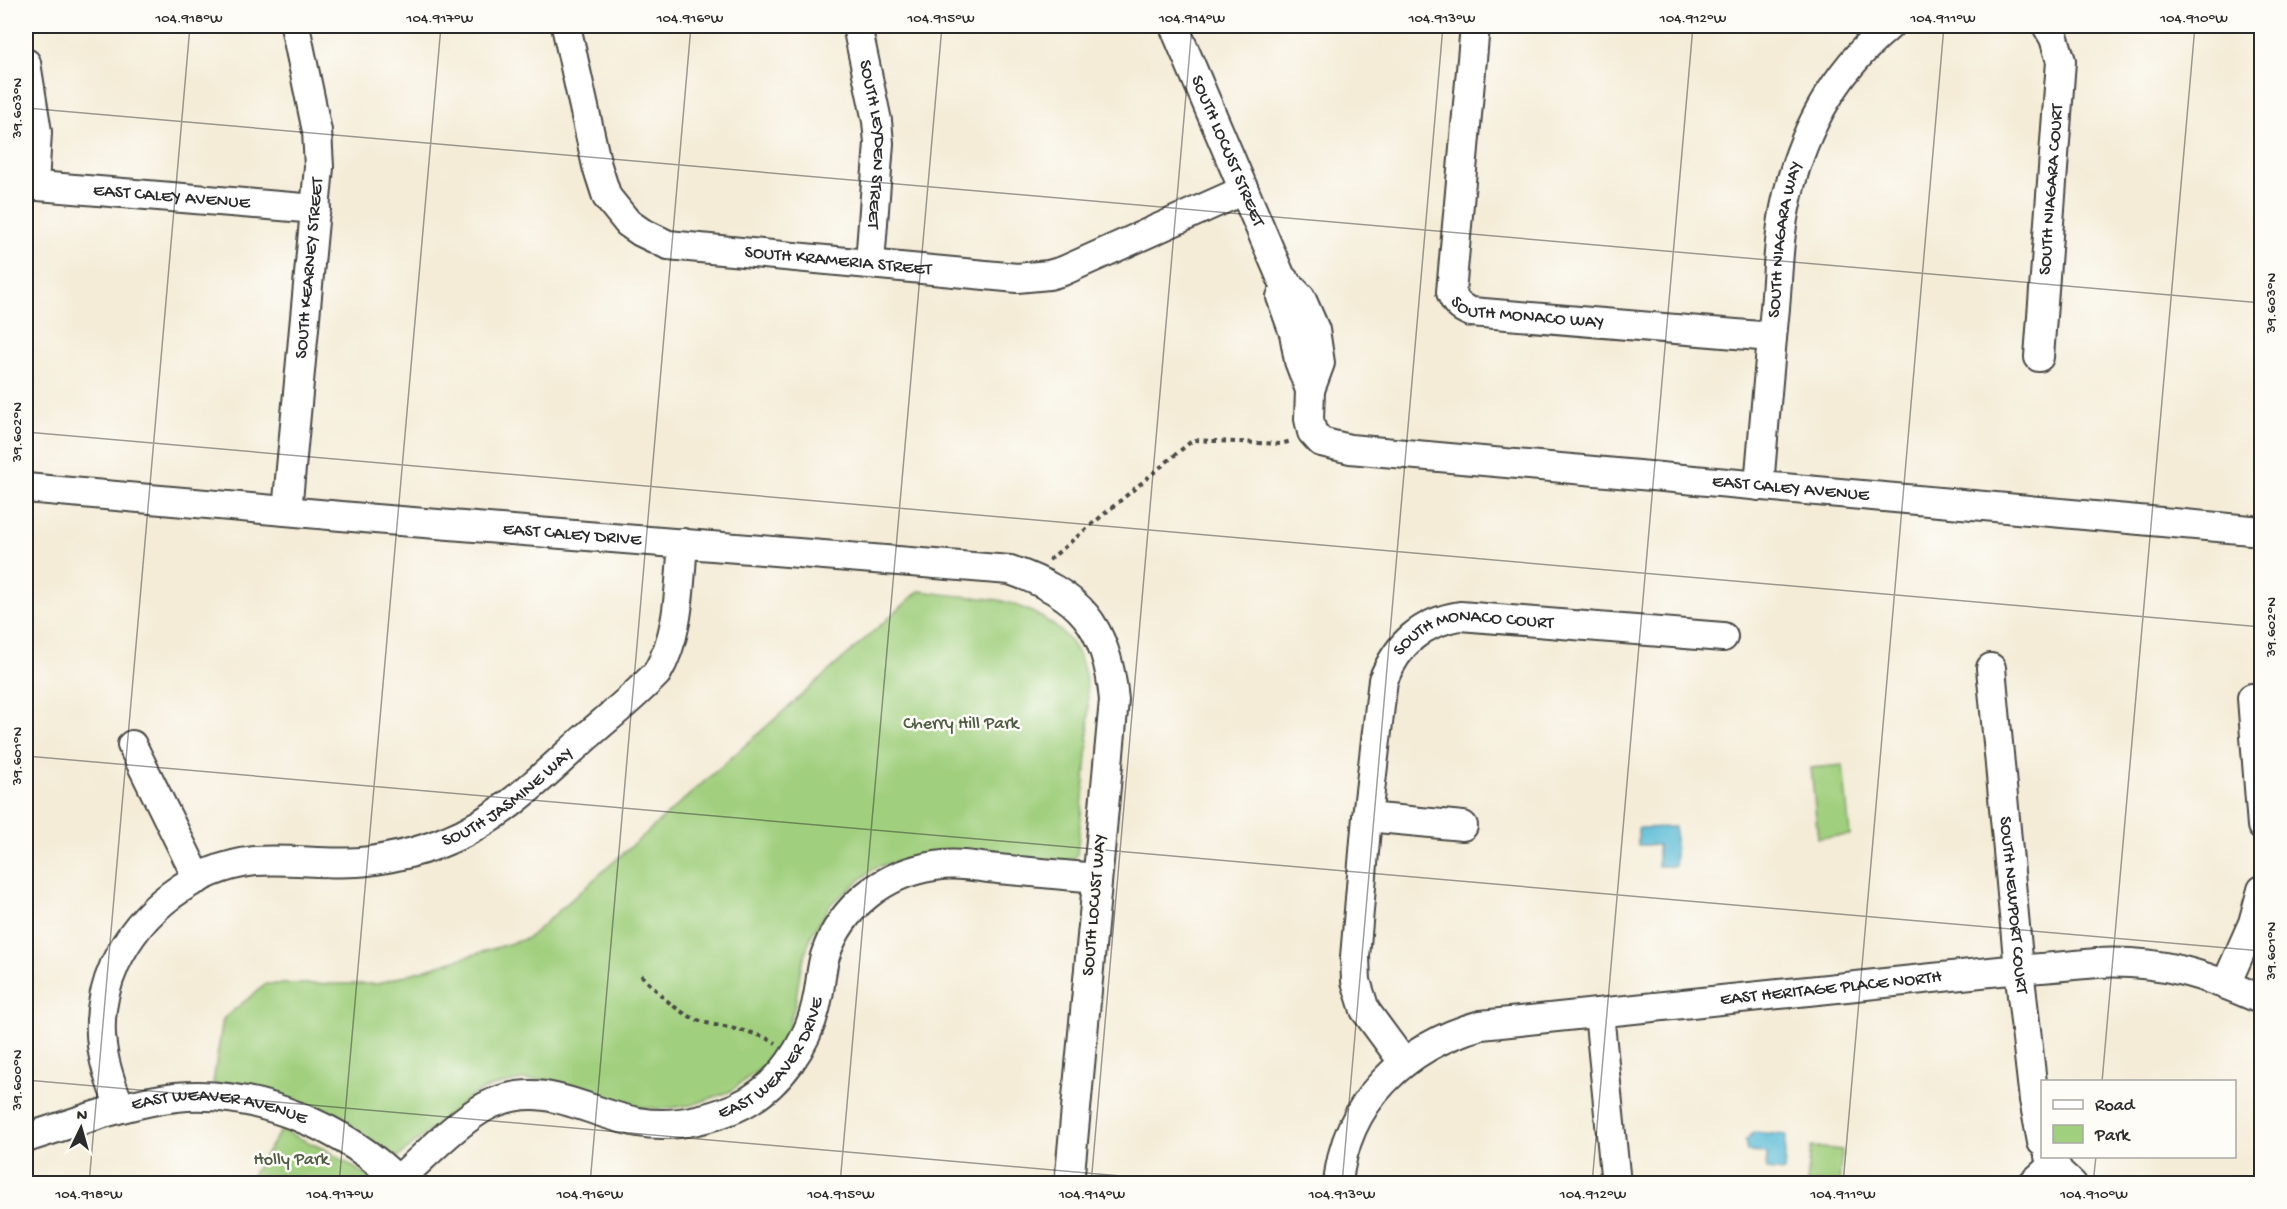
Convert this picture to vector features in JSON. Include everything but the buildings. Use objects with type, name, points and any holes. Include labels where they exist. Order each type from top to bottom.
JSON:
[{"type":"street","name":"SOUTH KEARNEY STREET","points":[[287,511],[319,167],[317,131],[295,26]]},
{"type":"street","name":"SOUTH KRAMERIA STREET","points":[[566,26],[602,183],[608,197],[628,223],[668,245],[1017,278],[1049,275],[1244,189]]},
{"type":"street","name":"SOUTH LEYDEN STREET","points":[[857,26],[877,122],[879,143],[870,263]]},
{"type":"street","name":"SOUTH LOCUST STREET","points":[[1174,26],[1281,277],[1280,294],[1294,333],[1299,361],[1310,390],[1309,419],[1312,432],[1321,442]]},
{"type":"street","name":"SOUTH MONACO WAY","points":[[1475,26],[1451,292],[1462,309],[1471,312],[1772,337]]},
{"type":"street","name":"SOUTH NIAGARA WAY","points":[[1759,486],[1784,210],[1796,163],[1809,129],[1833,87],[1860,53],[1889,26]]},
{"type":"street","name":"SOUTH NIAGARA COURT","points":[[2039,357],[2061,61],[2047,26]]},
{"type":"street","points":[[26,63],[37,132],[30,185]]},
{"type":"street","name":"EAST CALEY AVENUE","points":[[30,185],[316,209]]},
{"type":"street","name":"EAST CALEY AVENUE","points":[[1321,442],[1344,448],[2262,531]]},
{"type":"street","name":"EAST CALEY DRIVE","points":[[26,488],[1010,570],[1030,576],[1063,593],[1081,610],[1096,630]]},
{"type":"street","name":"SOUTH JASMINE WAY","points":[[121,1108],[112,1089],[100,1045],[104,998],[110,975],[134,931],[147,916],[179,889],[232,865],[257,861],[368,861],[409,854],[450,840],[492,817],[534,784],[657,673],[666,657],[674,634],[683,543]]},
{"type":"street","name":"SOUTH MONACO COURT","points":[[1404,1063],[1365,1010],[1356,981],[1355,957],[1367,817],[1383,680],[1401,646],[1415,633],[1430,624],[1460,616],[1723,637]]},
{"type":"street","name":"SOUTH LOCUST WAY","points":[[1069,1184],[1114,700],[1108,657],[1096,630]]},
{"type":"street","name":"SOUTH NEWPORT COURT","points":[[1991,668],[2019,969],[2034,1100],[2041,1122]]},
{"type":"street","points":[[2252,698],[2262,826]]},
{"type":"street","points":[[132,745],[198,879]]},
{"type":"street","points":[[1367,817],[1462,826]]},
{"type":"street","name":"EAST WEAVER DRIVE","points":[[400,1182],[470,1118],[492,1104],[514,1096],[551,1095],[636,1122],[656,1125],[683,1124],[709,1118],[738,1107],[783,1071],[794,1056],[810,1024],[825,957],[831,942],[850,911],[873,889],[891,878],[914,870],[950,864],[1097,878]]},
{"type":"street","points":[[2226,984],[2253,923],[2262,890]]},
{"type":"street","name":"EAST HERITAGE PLACE NORTH","points":[[1338,1184],[1347,1142],[1374,1092],[1404,1063],[1433,1042],[1481,1025],[2019,969],[2050,969],[2097,963],[2163,966],[2196,973],[2262,1000]]},
{"type":"street","points":[[1599,1013],[1616,1184]]},
{"type":"street","name":"EAST WEAVER AVENUE","points":[[26,1138],[121,1108],[178,1097],[224,1099],[257,1105],[305,1119],[331,1131],[372,1157],[400,1182]]},
{"type":"street","name":"SOUTH NEWPORT COURT","points":[[2032,1184],[2054,1162]]},
{"type":"path","points":[[1030,576],[1193,440],[1281,444],[1291,441]]},
{"type":"path","points":[[641,975],[668,1002],[688,1016],[759,1035],[794,1056]]},
{"type":"green space","name":"Cherry Hill Park","points":[[919,591],[994,599],[1017,606],[1059,629],[1074,647],[1080,658],[1085,678],[1088,727],[1077,855],[1070,861],[929,854],[876,867],[830,905],[811,936],[801,967],[795,1004],[786,1034],[765,1065],[729,1092],[692,1105],[663,1109],[635,1107],[549,1080],[522,1080],[490,1087],[471,1096],[396,1159],[213,1083],[223,1019],[266,984],[377,984],[528,938]]},
{"type":"green space","points":[[1843,765],[1850,835],[1818,838],[1811,768]]},
{"type":"green space","name":"Holly Park","points":[[281,1130],[324,1149],[379,1183],[247,1183]]},
{"type":"green space","points":[[1811,1147],[1842,1150],[1839,1183],[1807,1183]]},
{"type":"water","points":[[1675,827],[1675,866],[1658,866],[1658,845],[1638,845],[1638,828]]},
{"type":"water","points":[[1754,1132],[1786,1135],[1784,1172],[1766,1170],[1767,1153],[1747,1152],[1745,1141]]}]
